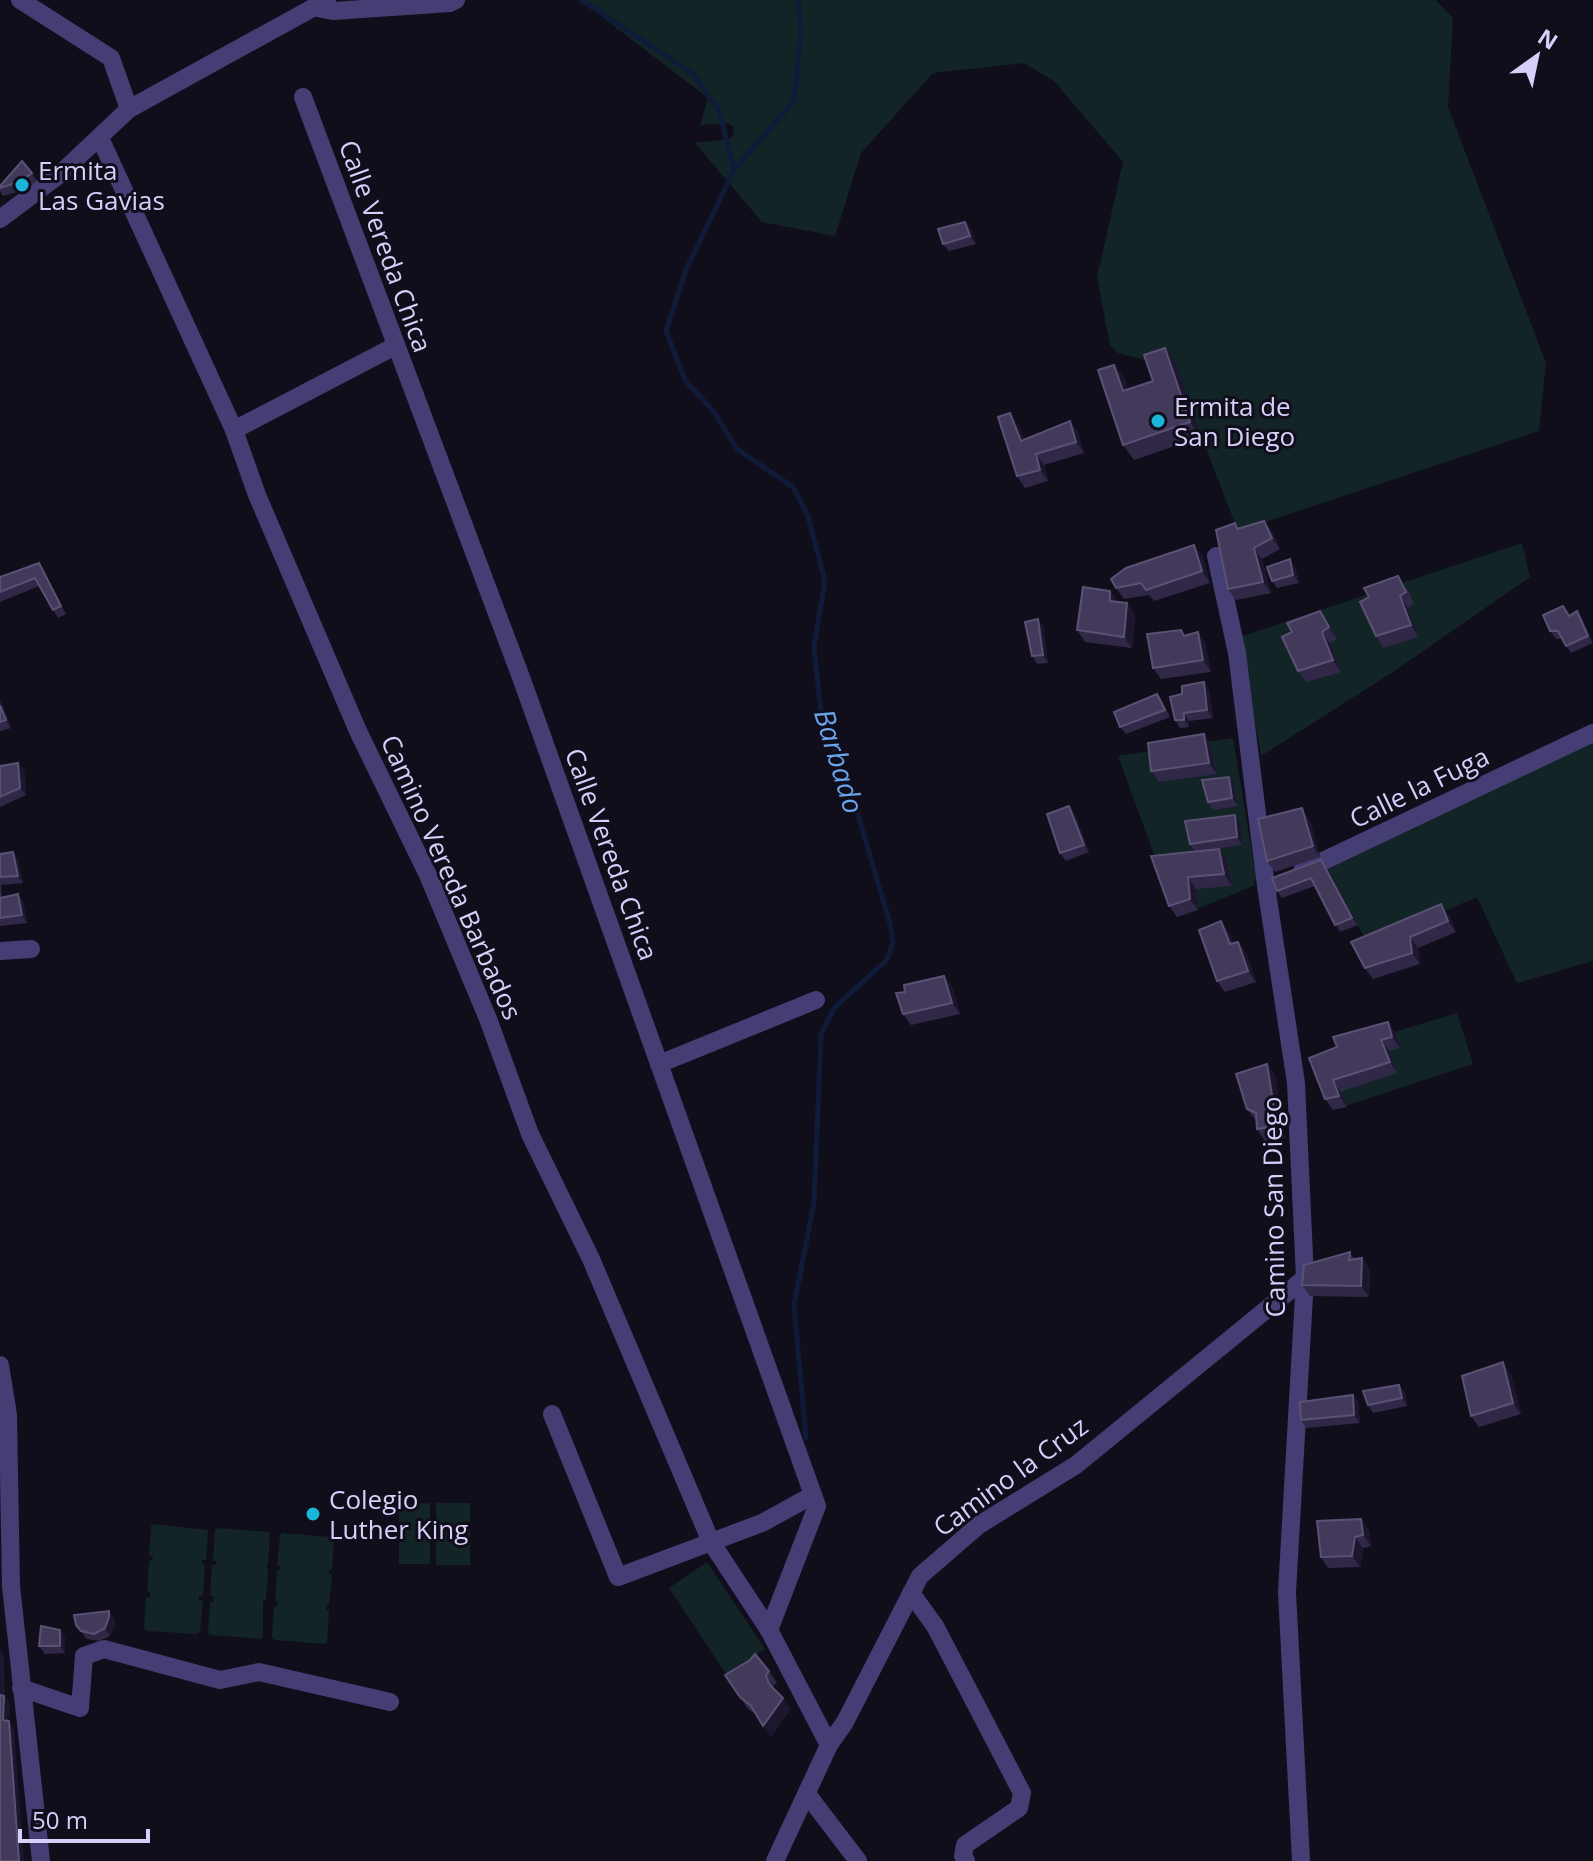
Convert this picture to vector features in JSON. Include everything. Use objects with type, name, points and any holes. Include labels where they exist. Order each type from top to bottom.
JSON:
[{"type":"street","points":[[20,0],[111,58],[129,109]]},
{"type":"street","points":[[0,219],[60,174],[129,109],[223,55],[322,4],[333,11],[450,3],[456,0]]},
{"type":"street","name":"Calle Vereda Chica","points":[[303,97],[522,680],[817,1506],[769,1630]]},
{"type":"street","name":"Camino Vereda Barbados","points":[[100,138],[234,430],[257,495],[358,731],[428,875],[488,1019],[530,1134],[591,1259],[711,1542],[769,1630],[829,1745]]},
{"type":"street","points":[[234,430],[395,346]]},
{"type":"street","name":"Camino San Diego","points":[[1216,556],[1237,653],[1266,886],[1296,1083],[1305,1278],[1287,1592],[1301,1861]]},
{"type":"street","name":"Calle la Fuga","points":[[1266,886],[1323,862],[1593,733]]},
{"type":"street","points":[[0,951],[31,949]]},
{"type":"street","points":[[659,1064],[816,1000]]},
{"type":"street","name":"Camino la Cruz","points":[[775,1861],[829,1745],[845,1722],[920,1576],[979,1525],[1076,1465],[1305,1278]]},
{"type":"street","points":[[0,1365],[11,1586],[8,1633],[21,1688],[41,1861]]},
{"type":"street","points":[[552,1414],[618,1577],[762,1523],[813,1495]]},
{"type":"street","points":[[911,1593],[935,1626],[1022,1793],[1019,1808],[965,1845],[963,1856],[966,1861]]},
{"type":"street","points":[[21,1688],[80,1708],[84,1656],[104,1649],[220,1680],[259,1672],[390,1702]]},
{"type":"street","points":[[807,1794],[858,1861]]},
{"type":"shaded area","points":[[580,0],[1436,0],[1453,18],[1448,107],[1546,363],[1539,431],[1238,531],[1169,354],[1156,363],[1118,353],[1110,345],[1097,277],[1123,162],[1054,81],[1024,63],[933,73],[861,153],[835,236],[762,222],[695,143],[729,139],[734,134],[733,126],[727,123],[700,125],[708,98]]},
{"type":"shaded area","points":[[1522,543],[1530,577],[1393,672],[1261,756],[1240,637]]},
{"type":"shaded area","points":[[1593,734],[1593,961],[1517,983],[1477,897],[1368,944],[1323,862]]},
{"type":"shaded area","points":[[1233,738],[1256,877],[1253,886],[1177,917],[1118,756]]},
{"type":"shaded area","points":[[1457,1013],[1473,1064],[1333,1110],[1317,1070],[1341,1048]]},
{"type":"shaded area","points":[[430,1503],[430,1564],[399,1564],[399,1504]]},
{"type":"shaded area","points":[[436,1503],[470,1503],[470,1565],[436,1565]]},
{"type":"shaded area","points":[[151,1526],[208,1530],[206,1560],[202,1560],[205,1565],[203,1596],[199,1596],[199,1600],[203,1601],[200,1632],[197,1634],[148,1631],[144,1628],[146,1597],[150,1597],[147,1591],[149,1561],[153,1556],[149,1556]]},
{"type":"shaded area","points":[[215,1530],[268,1532],[270,1535],[261,1639],[208,1633],[210,1602],[214,1597],[210,1596],[212,1565],[216,1565],[213,1561]]},
{"type":"shaded area","points":[[280,1535],[334,1539],[332,1569],[329,1570],[332,1574],[329,1605],[326,1605],[329,1611],[327,1642],[324,1644],[275,1640],[272,1637],[274,1607],[278,1602],[275,1601],[277,1570],[280,1570],[277,1565]]},
{"type":"shaded area","points":[[707,1562],[765,1649],[726,1674],[669,1588]]},
{"type":"building","points":[[22,161],[32,173],[19,182],[0,188],[0,186]]},
{"type":"building","points":[[965,222],[970,236],[943,244],[938,229]]},
{"type":"building","name":"Ermita de San Diego","points":[[1165,348],[1190,422],[1123,445],[1098,370],[1114,365],[1123,391],[1153,381],[1144,355]]},
{"type":"building","points":[[1010,413],[1021,441],[1070,421],[1076,442],[1036,454],[1040,470],[1017,476],[998,417]]},
{"type":"building","points":[[1264,521],[1272,538],[1254,548],[1263,582],[1228,589],[1216,530],[1235,523],[1237,529]]},
{"type":"building","points":[[1194,545],[1202,571],[1146,590],[1141,583],[1116,588],[1111,579],[1126,568]]},
{"type":"building","points":[[1290,559],[1293,575],[1272,581],[1267,567]]},
{"type":"building","points":[[39,563],[61,606],[53,610],[35,578],[0,592],[0,577]]},
{"type":"building","points":[[1398,576],[1406,592],[1400,596],[1411,625],[1376,636],[1360,602],[1369,597],[1364,588]]},
{"type":"building","points":[[1083,587],[1110,591],[1110,601],[1127,603],[1124,637],[1077,630]]},
{"type":"building","points":[[1563,606],[1569,616],[1577,611],[1588,636],[1566,646],[1558,631],[1550,631],[1543,615]]},
{"type":"building","points":[[1320,611],[1329,627],[1322,632],[1333,660],[1298,671],[1282,637],[1292,632],[1287,623]]},
{"type":"building","points":[[1038,619],[1043,655],[1032,656],[1025,622]]},
{"type":"building","points":[[1181,630],[1184,636],[1198,632],[1203,660],[1153,668],[1147,634]]},
{"type":"building","points":[[1204,682],[1207,710],[1184,713],[1184,720],[1175,720],[1170,697],[1182,694],[1182,686]]},
{"type":"building","points":[[1157,694],[1165,710],[1120,727],[1114,712]]},
{"type":"building","points":[[0,705],[6,720],[0,722]]},
{"type":"building","points":[[1204,734],[1209,763],[1151,771],[1148,743]]},
{"type":"building","points":[[18,763],[20,788],[0,797],[0,766]]},
{"type":"building","points":[[1229,777],[1232,798],[1208,802],[1202,780]]},
{"type":"building","points":[[1069,806],[1084,845],[1060,853],[1047,814]]},
{"type":"building","points":[[1302,808],[1313,846],[1267,861],[1258,819]]},
{"type":"building","points":[[1235,815],[1237,837],[1190,844],[1185,821]]},
{"type":"building","points":[[1219,849],[1224,874],[1188,877],[1190,899],[1169,906],[1151,856]]},
{"type":"building","points":[[13,852],[18,876],[0,877],[0,854]]},
{"type":"building","points":[[1321,860],[1352,918],[1335,925],[1311,878],[1277,891],[1272,878]]},
{"type":"building","points":[[18,894],[22,915],[0,918],[0,898]]},
{"type":"building","points":[[1441,904],[1448,921],[1410,937],[1412,953],[1365,968],[1351,942]]},
{"type":"building","points":[[1221,921],[1230,944],[1238,942],[1248,971],[1217,981],[1199,930]]},
{"type":"building","points":[[944,976],[952,1003],[903,1014],[896,993],[905,992],[904,985]]},
{"type":"building","points":[[1388,1022],[1392,1037],[1381,1040],[1390,1062],[1333,1080],[1339,1096],[1325,1099],[1309,1058],[1337,1047],[1333,1037]]},
{"type":"building","points":[[1267,1064],[1277,1126],[1257,1129],[1256,1113],[1247,1109],[1236,1074]]},
{"type":"building","points":[[1350,1252],[1349,1260],[1362,1258],[1361,1286],[1302,1285],[1304,1265]]},
{"type":"building","points":[[1503,1362],[1513,1403],[1471,1416],[1462,1376]]},
{"type":"building","points":[[1399,1385],[1402,1398],[1368,1405],[1363,1391]]},
{"type":"building","points":[[1353,1395],[1354,1415],[1301,1420],[1300,1402]]},
{"type":"building","points":[[1361,1519],[1363,1535],[1355,1537],[1352,1556],[1321,1557],[1317,1521]]},
{"type":"building","points":[[109,1611],[105,1628],[94,1634],[81,1631],[76,1625],[74,1615]]},
{"type":"building","points":[[41,1626],[60,1630],[60,1646],[39,1646]]},
{"type":"building","points":[[755,1654],[769,1671],[766,1675],[769,1684],[783,1698],[763,1726],[725,1675]]},
{"type":"building","points":[[0,1695],[4,1696],[3,1720],[9,1721],[19,1861],[0,1861]]},
{"type":"waterway","points":[[581,0],[692,73],[719,110],[734,170]]},
{"type":"waterway","name":"Barbado","points":[[798,0],[801,32],[794,101],[734,170],[686,270],[666,331],[685,380],[714,412],[737,449],[793,487],[808,516],[825,581],[814,646],[822,722],[846,775],[890,923],[893,943],[887,960],[835,1007],[821,1034],[814,1202],[794,1305],[806,1438]]},
{"type":"place","name":"Ermita Las Gavias","points":[[22,185]]},
{"type":"place","name":"Ermita de San Diego","points":[[1158,421]]},
{"type":"place","name":"Colegio Luther King","points":[[313,1514]]}]
